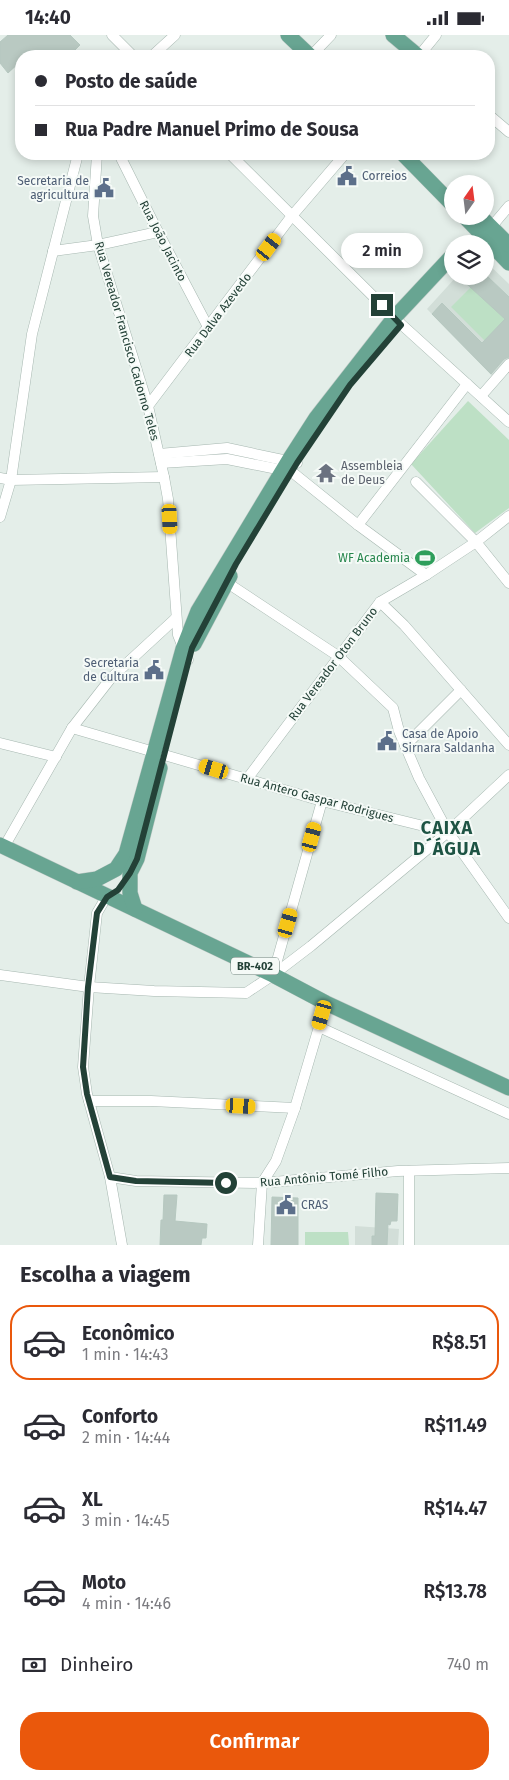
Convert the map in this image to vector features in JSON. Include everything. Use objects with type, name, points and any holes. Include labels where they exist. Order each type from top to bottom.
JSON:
[{"type":"main road","points":[[288,35],[304,50]]},
{"type":"main road","points":[[393,35],[411,50]]},
{"type":"main road","points":[[409,160],[444,196]]},
{"type":"main road","points":[[420,160],[444,182]]},
{"type":"main road","points":[[472,225],[481,235]]},
{"type":"main road","points":[[494,240],[509,245]]},
{"type":"main road","points":[[494,248],[509,263]]},
{"type":"main road","points":[[77,882],[97,879],[123,871],[137,859],[159,753],[198,611],[290,466],[398,321],[444,266]]},
{"type":"main road","points":[[398,321],[444,277]]},
{"type":"main road","points":[[186,654],[192,648],[290,466]]},
{"type":"main road","name":"BR-402","points":[[2,846],[273,975],[326,1003],[509,1088]]},
{"type":"main road","points":[[107,897],[118,890],[123,871]]},
{"type":"main road","points":[[123,871],[135,909]]},
{"type":"street","points":[[112,35],[127,50]]},
{"type":"street","points":[[159,50],[175,35]]},
{"type":"street","points":[[317,50],[331,35]]},
{"type":"street","points":[[423,50],[436,35]]},
{"type":"street","points":[[495,120],[509,132]]},
{"type":"street","points":[[0,517],[12,480],[32,334],[76,160]]},
{"type":"street","name":"Rua Vereador Francisco Cadorno Teles","points":[[97,160],[93,217],[98,245],[148,406],[160,458],[168,499],[178,635],[186,654]]},
{"type":"street","name":"Rua João Jacinto","points":[[123,160],[208,327]]},
{"type":"street","points":[[236,160],[291,217],[398,321],[509,422]]},
{"type":"street","name":"Rua Dalva Azevedo","points":[[148,406],[291,217],[340,160]]},
{"type":"street","points":[[481,235],[509,206]]},
{"type":"street","points":[[53,251],[98,245],[158,232]]},
{"type":"street","points":[[481,396],[509,363]]},
{"type":"street","points":[[358,525],[467,384]]},
{"type":"street","points":[[160,458],[227,448],[290,466],[358,525],[426,575]]},
{"type":"street","points":[[0,478],[12,480],[164,477]]},
{"type":"street","points":[[416,482],[476,542],[509,583]]},
{"type":"street","name":"Rua Vereador Oton Bruno","points":[[247,779],[380,602],[476,542],[509,516]]},
{"type":"street","points":[[226,582],[338,656],[393,708],[399,731],[419,778],[448,831],[509,919]]},
{"type":"street","points":[[380,602],[404,625],[509,745]]},
{"type":"street","points":[[2,846],[72,728],[111,678],[176,618]]},
{"type":"street","points":[[405,746],[461,690]]},
{"type":"street","name":"Rua Antero Gaspar Rodrigues","points":[[72,728],[322,801],[448,831]]},
{"type":"street","points":[[0,743],[56,757]]},
{"type":"street","points":[[0,975],[88,987],[246,993],[273,975],[448,831],[509,775]]},
{"type":"street","points":[[273,975],[322,801]]},
{"type":"street","points":[[107,897],[97,913],[88,987],[83,1067],[89,1101],[110,1177],[122,1245]]},
{"type":"street","points":[[258,1245],[262,1183],[276,1161],[295,1108],[326,1003]]},
{"type":"street","points":[[319,1027],[509,1114]]},
{"type":"street","points":[[89,1101],[151,1101],[295,1108]]},
{"type":"street","name":"Rua Antônio Tomé Filho","points":[[110,1177],[136,1181],[262,1183],[409,1171],[509,1168]]},
{"type":"street","points":[[409,1171],[409,1245]]},
{"type":"shaded area","points":[[494,270],[509,284],[509,361],[494,378],[427,309],[449,285],[494,285]]},
{"type":"shaded area","points":[[355,1226],[399,1229],[398,1245],[355,1245]]},
{"type":"green space","points":[[471,287],[505,319],[485,341],[451,307]]},
{"type":"green space","points":[[468,401],[509,440],[509,508],[475,533],[411,464]]},
{"type":"green space","points":[[305,1232],[348,1232],[349,1245],[305,1245]]},
{"type":"building","points":[[8,35],[70,35],[80,45],[75,50],[15,50],[15,67],[8,73],[0,63],[0,42]]},
{"type":"building","points":[[494,283],[509,297],[509,357],[504,359],[491,374],[432,314],[442,303],[482,343],[505,319],[468,285],[494,285]]},
{"type":"building","points":[[376,1193],[398,1194],[397,1221],[391,1221],[390,1225],[388,1224],[387,1245],[372,1245],[372,1236],[375,1236]]},
{"type":"building","points":[[164,1195],[177,1195],[175,1221],[207,1224],[206,1238],[202,1238],[201,1245],[160,1245]]},
{"type":"building","points":[[272,1197],[298,1198],[298,1245],[271,1245]]},
{"type":"place","name":"Correios","points":[[347,176]]},
{"type":"place","name":"Secretaria de agricultura","points":[[104,188]]},
{"type":"place","name":"Assembleia de Deus","points":[[326,473]]},
{"type":"place","name":"WF Academia","points":[[425,558]]},
{"type":"place","name":"Secretaria de Cultura","points":[[154,670]]},
{"type":"place","name":"Casa de Apoio Sirnara Saldanha","points":[[387,741]]},
{"type":"place","name":"CRAS","points":[[286,1205]]},
{"type":"district","name":"CAIXA D´ÁGUA","points":[[447,838]]},
{"type":"route","points":[[226,1183],[136,1181],[110,1177],[87,1094],[83,1067],[88,987],[97,913],[107,897],[118,890],[137,859],[192,648],[236,564],[297,463],[350,385],[401,325],[382,305]]}]
